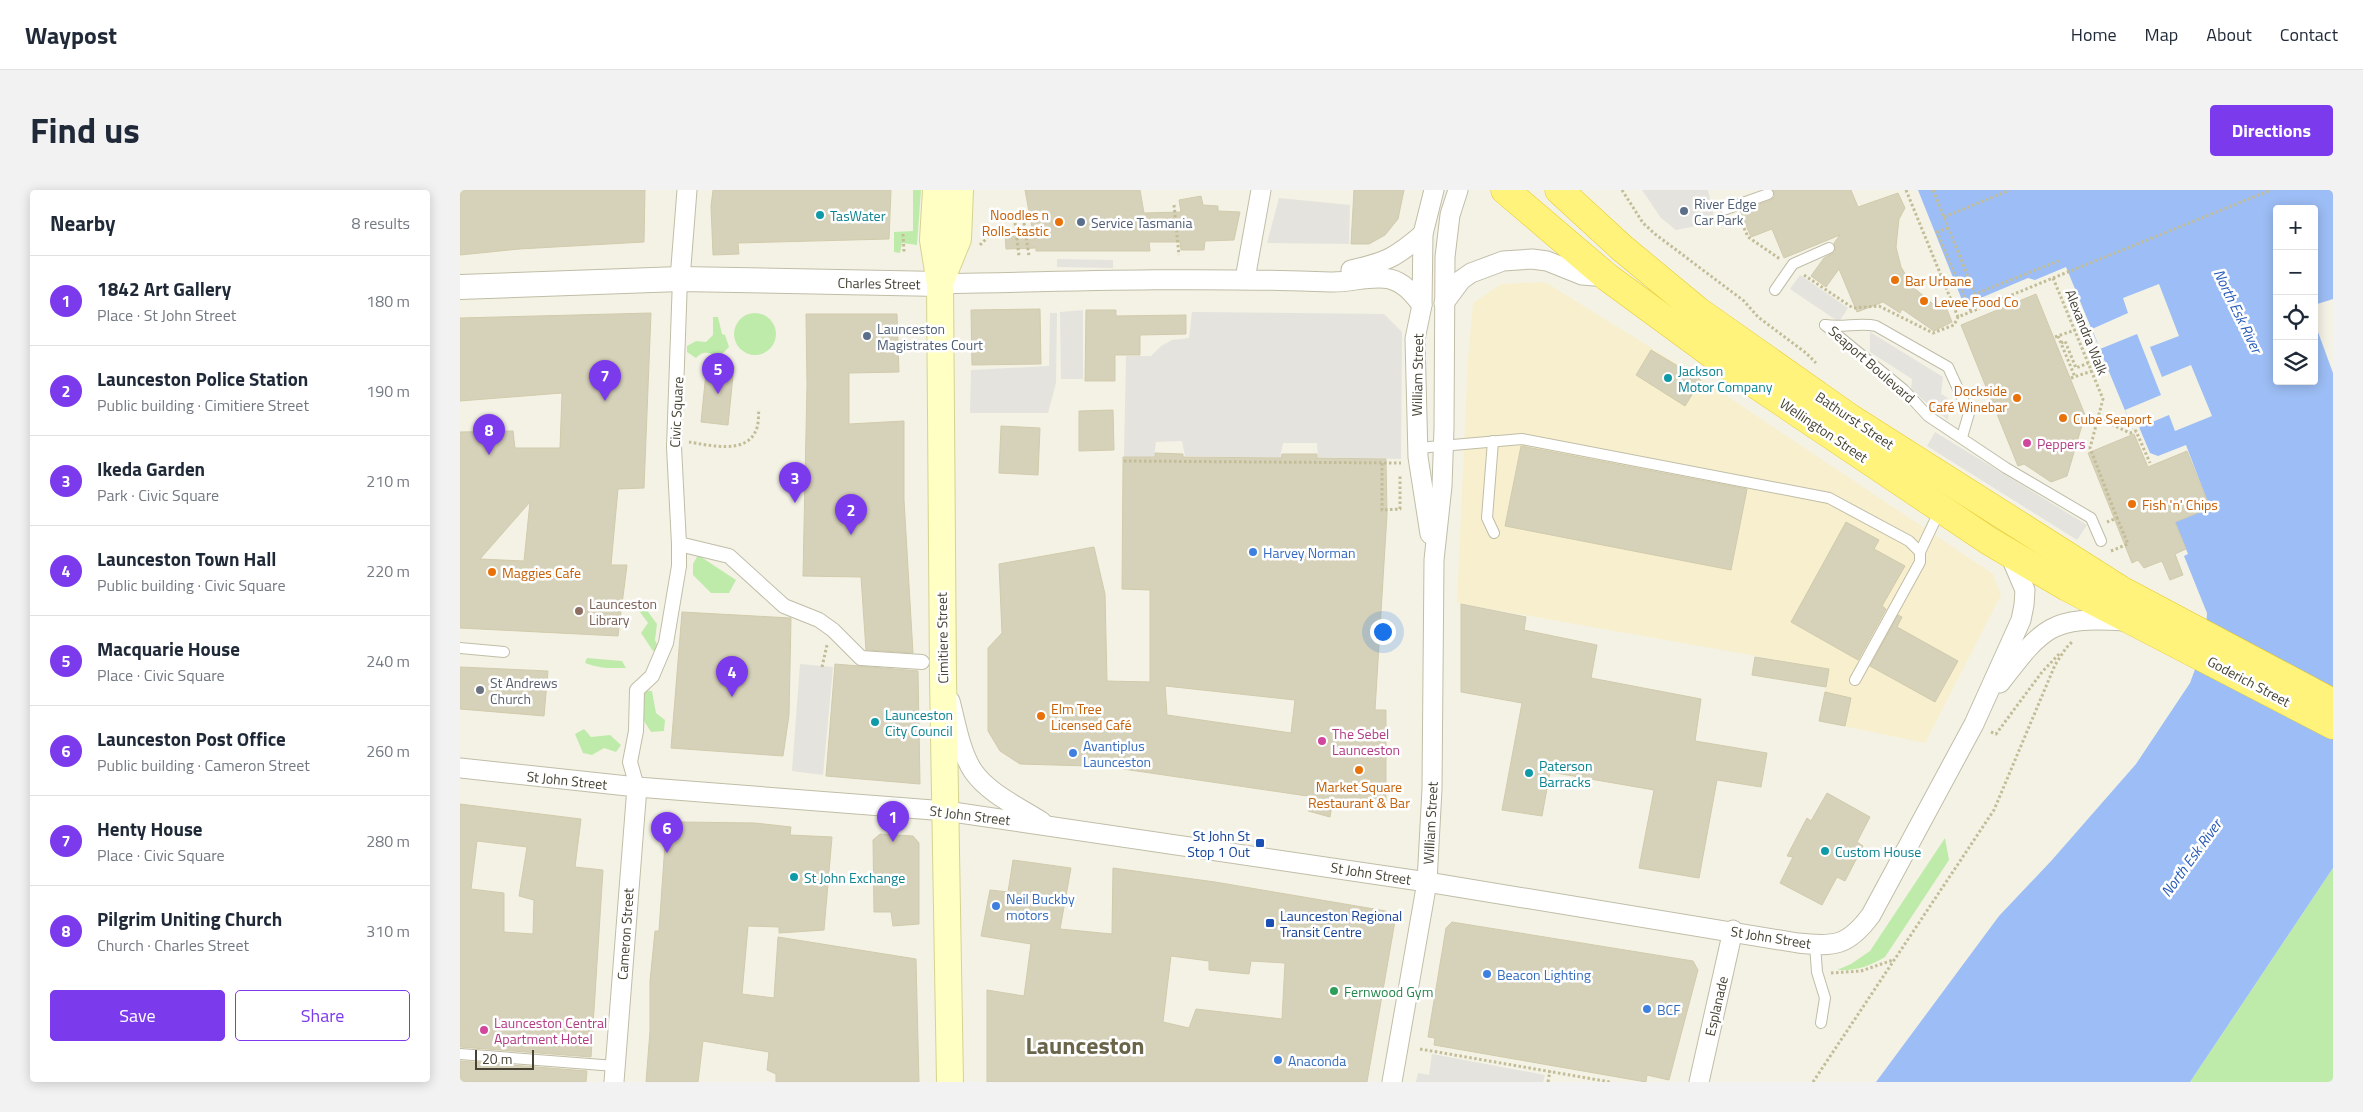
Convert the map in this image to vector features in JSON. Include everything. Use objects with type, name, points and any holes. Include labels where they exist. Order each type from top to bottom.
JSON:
[{"type":"highway","name":"Wellington Street","points":[[1505,190],[1607,277],[1727,365],[1940,509],[2010,555],[2134,621],[2170,627]]},
{"type":"highway","name":"Bathurst Street","points":[[1559,190],[1622,248],[1698,311],[1850,418],[2080,566],[2170,627]]},
{"type":"highway","name":"Goderich Street","points":[[2170,627],[2333,703]]},
{"type":"highway","name":"Goderich Street","points":[[2170,627],[2333,725]]},
{"type":"main road","name":"Cimitiere Street","points":[[936,190],[933,240],[940,284],[943,678],[950,1082]]},
{"type":"main road","name":"Cimitiere Street","points":[[940,284],[958,238],[960,190]]},
{"type":"street","points":[[680,279],[687,190]]},
{"type":"street","points":[[1245,279],[1261,190]]},
{"type":"street","name":"William Street","points":[[1434,190],[1423,234],[1422,305],[1415,338],[1418,448],[1434,560]]},
{"type":"street","name":"William Street","points":[[1392,1082],[1427,882],[1432,789],[1434,560],[1442,486],[1444,303],[1447,233],[1458,190]]},
{"type":"street","name":"Charles Street","points":[[1298,280],[1377,264],[1400,254],[1423,234]]},
{"type":"street","points":[[1444,303],[1466,276],[1503,261],[1532,259],[1546,261],[1582,275],[1607,277]]},
{"type":"street","name":"Charles Street","points":[[460,287],[680,279],[940,284],[1245,279],[1331,282],[1388,279],[1402,284],[1422,305]]},
{"type":"street","name":"Civic Square","points":[[637,787],[630,762],[636,731],[637,690],[652,676],[666,644],[679,566],[674,440],[680,279]]},
{"type":"street","points":[[679,544],[729,556],[784,606],[819,620],[834,630],[860,658],[922,662]]},
{"type":"street","name":"St John Street","points":[[460,768],[637,787],[946,811],[1427,882],[1831,945],[1847,941],[1858,932],[1871,915],[1985,701],[2021,620],[2024,605],[2024,590],[2010,555]]},
{"type":"street","points":[[1985,701],[2034,641],[2056,626],[2084,619],[2134,621]]},
{"type":"street","points":[[943,678],[965,753],[974,772],[999,796],[1048,826]]},
{"type":"street","name":"Cameron Street","points":[[615,1074],[637,787]]},
{"type":"street","name":"Esplanade","points":[[1699,1082],[1733,930]]},
{"type":"lane","points":[[1730,208],[1768,194]]},
{"type":"lane","points":[[1775,290],[1793,264],[1830,248]]},
{"type":"lane","name":"Seaport Boulevard","points":[[1962,437],[1969,413],[1948,368],[1876,326],[1867,324],[1839,327],[1826,325],[1904,390],[1928,416],[2006,468],[2091,518],[2098,537]]},
{"type":"lane","points":[[1418,448],[1522,439],[1828,498],[1909,540],[1920,552]]},
{"type":"lane","points":[[1493,441],[1487,518],[1494,532]]},
{"type":"lane","points":[[1855,680],[1920,562],[1920,552],[1940,509]]},
{"type":"lane","points":[[460,648],[504,652]]},
{"type":"lane","points":[[1815,944],[1816,972],[1825,998],[1821,1023]]},
{"type":"lane","points":[[460,1054],[615,1074]]},
{"type":"path","points":[[1622,190],[1643,222],[1655,234],[1744,302],[1758,317],[1806,353],[1818,366]]},
{"type":"path","points":[[1730,208],[1748,237],[1853,308],[1879,306],[1933,333],[1954,325],[1958,316],[1906,190]]},
{"type":"path","points":[[1933,190],[1974,294],[2061,260]]},
{"type":"path","points":[[1944,217],[2010,190]]},
{"type":"path","points":[[2053,278],[2271,190]]},
{"type":"path","points":[[1174,205],[1178,255]]},
{"type":"path","points":[[1015,223],[1019,256]]},
{"type":"path","points":[[1024,223],[1029,256]]},
{"type":"path","points":[[1948,228],[1937,232],[1971,312]]},
{"type":"path","points":[[903,234],[904,252]]},
{"type":"path","points":[[983,242],[990,236]]},
{"type":"path","name":"Alexandra Walk","points":[[1958,316],[2053,278],[2103,399],[2090,448],[2128,544],[2111,551],[2098,537]]},
{"type":"path","points":[[2075,330],[2057,337],[2061,343],[2073,378],[2092,371]]},
{"type":"path","points":[[2061,343],[2065,341],[2076,368],[2088,363]]},
{"type":"path","points":[[674,440],[732,447],[745,442],[756,432],[759,410]]},
{"type":"path","points":[[2098,418],[2130,433],[2136,431],[2150,463]]},
{"type":"path","points":[[1124,461],[1393,463]]},
{"type":"path","points":[[1382,462],[1382,510],[1400,509],[1400,463]]},
{"type":"path","points":[[2098,537],[2102,524],[2117,518]]},
{"type":"path","points":[[1974,724],[1996,734],[2042,672],[2079,637]]},
{"type":"path","points":[[1813,1082],[1994,810],[2055,665],[2066,648]]},
{"type":"path","points":[[1826,972],[1846,974],[1894,960]]},
{"type":"path","points":[[1420,1049],[1610,1082]]},
{"type":"path","points":[[1548,1082],[1550,1072]]},
{"type":"shaded area","name":"River Edge Car Park","points":[[1642,190],[1708,190],[1715,222],[1676,230],[1661,218]]},
{"type":"shaded area","points":[[1279,198],[1350,205],[1349,244],[1267,243]]},
{"type":"shaded area","points":[[1057,259],[1113,260],[1113,268],[1057,267]]},
{"type":"shaded area","points":[[1800,275],[1848,308],[1839,322],[1790,289]]},
{"type":"shaded area","name":"Jackson Motor Company","points":[[1545,282],[1703,380],[1993,574],[2001,595],[1925,743],[1819,721],[1829,669],[1457,603],[1468,360],[1473,303],[1501,284]]},
{"type":"shaded area","points":[[1083,310],[1083,379],[1061,379],[1060,312]]},
{"type":"shaded area","points":[[1192,312],[1384,314],[1402,332],[1401,459],[1318,457],[1317,443],[1283,443],[1280,458],[1185,456],[1182,441],[1156,442],[1154,457],[1124,457],[1126,356],[1151,356],[1161,346],[1172,340],[1189,338]]},
{"type":"shaded area","points":[[1050,313],[1057,313],[1056,383],[1048,413],[970,413],[971,370],[1049,366]]},
{"type":"shaded area","points":[[1870,332],[1943,377],[1941,394],[1948,398],[1948,420],[1911,390],[1912,379],[1870,352]]},
{"type":"shaded area","points":[[1935,432],[2087,525],[2077,540],[1927,446]]},
{"type":"shaded area","points":[[800,664],[833,667],[823,775],[792,771]]},
{"type":"shaded area","points":[[1432,1054],[1545,1075],[1543,1082],[1416,1082],[1418,1073],[1429,1075]]},
{"type":"green space","points":[[913,190],[921,190],[917,245],[902,243],[900,253],[894,252],[894,232],[913,231]]},
{"type":"green space","points":[[751,313],[759,313],[770,319],[776,334],[770,349],[759,355],[751,355],[740,349],[734,338],[734,330],[740,319]]},
{"type":"green space","points":[[713,317],[718,317],[722,334],[725,335],[729,347],[720,356],[705,353],[696,358],[687,352],[687,346],[696,341],[706,342],[713,335]]},
{"type":"green space","points":[[698,555],[736,580],[729,593],[711,593],[693,575],[693,564]]},
{"type":"green space","points":[[640,601],[657,624],[655,640],[659,649],[653,651],[641,633],[648,623],[637,608]]},
{"type":"green space","points":[[587,658],[622,661],[626,668],[596,666],[585,663]]},
{"type":"green space","points":[[641,690],[652,691],[656,713],[665,720],[664,731],[651,732],[639,717]]},
{"type":"green space","points":[[584,729],[591,737],[610,735],[621,745],[616,752],[604,748],[592,755],[583,753],[575,734]]},
{"type":"green space","points":[[1945,838],[1949,860],[1885,957],[1862,968],[1837,970],[1851,964],[1870,951]]},
{"type":"green space","points":[[2333,868],[2333,1082],[2190,1082]]},
{"type":"water","name":"North Esk River","points":[[1918,190],[2333,190],[2333,868],[2190,1082],[1876,1082],[1999,916],[2052,860],[2136,764],[2190,683],[2205,642],[2207,613],[2184,556],[2188,554],[2175,522],[2210,508],[2186,445],[2158,456],[2150,453],[2139,427],[2133,430],[2066,267],[2035,280],[2028,278],[1964,305]]},
{"type":"pier","points":[[2159,284],[2179,336],[2150,347],[2162,377],[2191,365],[2212,416],[2175,431],[2169,415],[2133,430],[2125,410],[2161,395],[2137,334],[2100,349],[2092,329],[2128,313],[2123,298]]},
{"type":"pier","points":[[2333,299],[2333,373],[2318,332],[2318,304]]},
{"type":"building","points":[[460,190],[645,190],[644,242],[519,249],[460,255]]},
{"type":"building","name":"TasWater","points":[[713,190],[891,190],[889,239],[738,243],[739,254],[713,255],[711,206]]},
{"type":"building","points":[[1025,190],[1140,190],[1144,213],[1181,212],[1179,200],[1201,196],[1203,205],[1218,206],[1218,211],[1240,212],[1234,240],[1205,241],[1204,250],[1181,250],[1180,242],[1149,242],[1150,251],[1036,251],[1036,248],[1006,249],[1005,234],[1033,233]]},
{"type":"building","points":[[1354,190],[1404,190],[1398,219],[1385,235],[1369,244],[1351,244]]},
{"type":"building","points":[[1773,190],[1851,190],[1858,207],[1898,193],[1905,208],[1899,219],[1896,247],[1901,267],[1913,287],[1933,304],[1946,307],[1952,322],[1934,331],[1902,309],[1900,313],[1883,302],[1857,312],[1839,269],[1826,287],[1811,276],[1824,258],[1835,252],[1834,243],[1840,235],[1784,258],[1772,229],[1751,237],[1740,211],[1771,200],[1775,196]]},
{"type":"building","points":[[2036,294],[2085,415],[2067,476],[2051,482],[2024,464],[2018,466],[1961,325]]},
{"type":"building","points":[[1040,309],[1041,364],[972,365],[971,310]]},
{"type":"building","points":[[1086,310],[1116,310],[1116,316],[1186,315],[1186,334],[1140,335],[1140,355],[1115,355],[1115,381],[1085,381]]},
{"type":"building","points":[[651,313],[644,488],[618,489],[611,565],[627,565],[618,636],[460,628],[460,432],[513,431],[515,448],[560,448],[562,393],[460,401],[460,318]],"holes":[[[530,502],[524,561],[480,559]]]},
{"type":"building","points":[[806,314],[897,314],[899,372],[849,373],[849,424],[904,421],[904,500],[913,653],[866,650],[861,577],[803,576],[807,385]]},
{"type":"building","name":"Jackson Motor Company","points":[[1651,350],[1701,380],[1685,406],[1636,375]]},
{"type":"building","points":[[707,363],[734,366],[728,425],[701,422]]},
{"type":"building","points":[[1113,410],[1114,450],[1079,451],[1079,411]]},
{"type":"building","points":[[1001,426],[1040,428],[1038,475],[999,473]]},
{"type":"building","points":[[2134,434],[2148,467],[2187,451],[2210,508],[2175,522],[2186,549],[2175,554],[2183,575],[2170,580],[2162,561],[2144,568],[2138,560],[2132,563],[2088,453]]},
{"type":"building","points":[[1521,446],[1747,489],[1731,570],[1505,526]]},
{"type":"building","points":[[1155,453],[1183,454],[1183,457],[1281,458],[1282,454],[1317,454],[1317,458],[1386,459],[1387,514],[1375,710],[1386,710],[1386,808],[1333,799],[1330,817],[1308,811],[1314,797],[1123,769],[1123,767],[1020,764],[1000,751],[988,731],[988,648],[1002,633],[999,564],[1094,547],[1105,594],[1107,681],[1150,682],[1150,590],[1122,589],[1123,457],[1155,457]],"holes":[[[1165,686],[1295,700],[1291,733],[1167,715]]]},
{"type":"building","points":[[1846,522],[1879,540],[1874,549],[1905,566],[1882,606],[1886,609],[1858,660],[1791,622]]},
{"type":"building","points":[[1461,604],[1526,617],[1524,630],[1597,645],[1591,678],[1701,699],[1695,741],[1767,753],[1761,787],[1717,780],[1699,878],[1639,868],[1654,790],[1550,772],[1542,816],[1502,810],[1522,703],[1461,692]]},
{"type":"building","points":[[682,612],[791,618],[789,715],[783,756],[671,748]]},
{"type":"building","points":[[1898,615],[1902,617],[1897,627],[1958,661],[1935,702],[1870,666]]},
{"type":"building","points":[[1755,657],[1829,669],[1826,687],[1752,675]]},
{"type":"building","name":"Launceston City Council","points":[[835,664],[918,671],[920,784],[826,776]]},
{"type":"building","points":[[460,667],[548,671],[544,716],[460,709]]},
{"type":"building","points":[[1825,692],[1851,698],[1845,726],[1819,721]]},
{"type":"building","name":"Custom House","points":[[1827,793],[1870,817],[1857,842],[1863,846],[1845,881],[1837,877],[1822,905],[1780,883],[1793,857],[1787,856],[1807,818],[1811,821]]},
{"type":"building","points":[[460,804],[581,819],[575,867],[603,870],[591,1057],[460,1047]],"holes":[[[477,841],[527,847],[519,896],[534,900],[533,934],[504,932],[504,893],[471,889]]]},
{"type":"building","points":[[674,816],[680,822],[755,823],[791,827],[790,835],[832,837],[824,930],[779,933],[779,927],[748,926],[742,994],[774,998],[778,937],[916,959],[919,1082],[776,1082],[776,1074],[767,1070],[769,1052],[703,1041],[698,1082],[646,1082],[650,1031],[650,981],[655,931],[659,931],[666,829],[663,823],[666,817]]},
{"type":"building","points":[[880,834],[913,836],[919,843],[919,924],[893,926],[891,912],[874,912],[873,840]]},
{"type":"building","points":[[1013,860],[1071,868],[1060,929],[1112,934],[1113,868],[1215,882],[1386,911],[1395,921],[1367,1082],[987,1082],[987,990],[1024,996],[1031,944],[981,936],[990,890],[1008,892]],"holes":[[[1171,956],[1209,961],[1209,970],[1249,974],[1251,961],[1285,963],[1282,1019],[1196,1009],[1189,1028],[1163,1022]]]},
{"type":"building","points":[[1452,922],[1693,961],[1698,970],[1669,1080],[1647,1075],[1646,1082],[1434,1045],[1435,1038],[1428,1037],[1446,928]]},
{"type":"building","points":[[460,1061],[587,1071],[586,1082],[460,1082]]},
{"type":"place","name":"River Edge Car Park","points":[[1684,211]]},
{"type":"place","name":"TasWater","points":[[820,215]]},
{"type":"place","name":"Noodles n Rolls-tastic","points":[[1059,222]]},
{"type":"place","name":"Service Tasmania","points":[[1081,222]]},
{"type":"place","name":"Bar Urbane","points":[[1895,280]]},
{"type":"place","name":"Levee Food Co","points":[[1924,301]]},
{"type":"place","name":"Launceston Magistrates Court","points":[[867,336]]},
{"type":"place","name":"Jackson Motor Company","points":[[1668,378]]},
{"type":"place","name":"Macquarie House","points":[[718,394]]},
{"type":"place","name":"Dockside Café Winebar","points":[[2017,398]]},
{"type":"place","name":"Henty House","points":[[605,401]]},
{"type":"place","name":"Cube Seaport","points":[[2063,418]]},
{"type":"place","name":"Peppers","points":[[2027,443]]},
{"type":"place","name":"Pilgrim Uniting Church","points":[[489,455]]},
{"type":"place","name":"Ikeda Garden","points":[[795,503]]},
{"type":"place","name":"Fish 'n' Chips","points":[[2132,504]]},
{"type":"place","name":"Launceston Police Station","points":[[851,535]]},
{"type":"place","name":"Harvey Norman","points":[[1253,552]]},
{"type":"place","name":"Maggies Cafe","points":[[492,572]]},
{"type":"place","name":"Launceston Library","points":[[579,611]]},
{"type":"place","name":"St Andrews Church","points":[[480,690]]},
{"type":"place","name":"Launceston Town Hall","points":[[732,697]]},
{"type":"place","name":"Elm Tree Licensed Café","points":[[1041,716]]},
{"type":"place","name":"Launceston City Council","points":[[875,722]]},
{"type":"place","name":"The Sebel Launceston","points":[[1322,741]]},
{"type":"place","name":"Avantiplus Launceston","points":[[1073,753]]},
{"type":"place","name":"Market Square Restaurant & Bar","points":[[1359,770]]},
{"type":"place","name":"Paterson Barracks","points":[[1529,773]]},
{"type":"place","name":"1842 Art Gallery","points":[[893,842]]},
{"type":"place","name":"St John St Stop 1 Out","points":[[1260,843]]},
{"type":"place","name":"Custom House","points":[[1825,851]]},
{"type":"place","name":"Launceston Post Office","points":[[667,853]]},
{"type":"place","name":"St John Exchange","points":[[794,877]]},
{"type":"place","name":"Neil Buckby motors","points":[[996,906]]},
{"type":"place","name":"Launceston Regional Transit Centre","points":[[1270,923]]},
{"type":"place","name":"Beacon Lighting","points":[[1487,974]]},
{"type":"place","name":"Fernwood Gym","points":[[1334,991]]},
{"type":"place","name":"BCF","points":[[1647,1009]]},
{"type":"place","name":"Launceston Central Apartment Hotel","points":[[484,1030]]},
{"type":"place","name":"Anaconda","points":[[1278,1060]]},
{"type":"district","name":"Launceston","points":[[1085,1045]]}]
